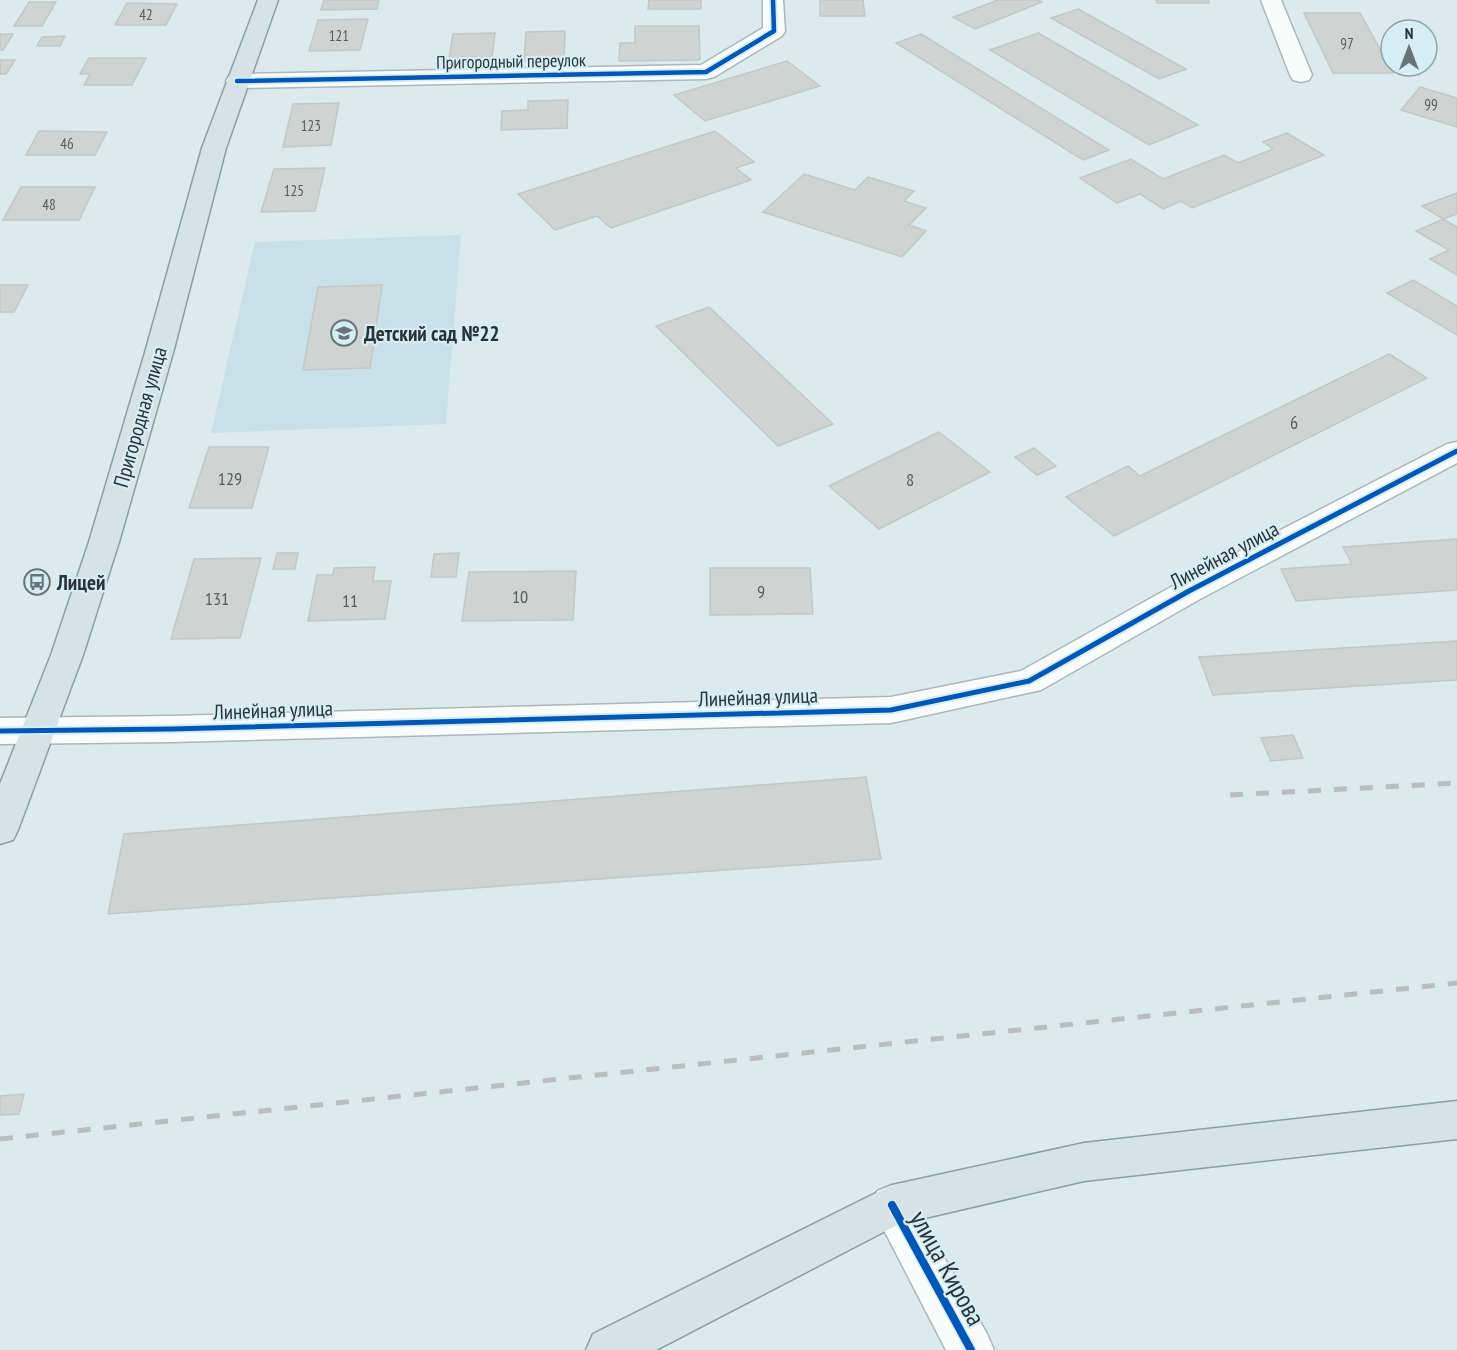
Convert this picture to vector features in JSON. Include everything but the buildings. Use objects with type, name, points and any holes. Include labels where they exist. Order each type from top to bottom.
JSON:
[{"type":"main road","name":"Пригородная улица","points":[[0,830],[67,655],[104,542],[160,349],[214,148],[268,0]]},
{"type":"main road","points":[[609,1350],[892,1205],[1084,1162],[1457,1120]]},
{"type":"street","name":"Пригородный переулок","points":[[237,81],[706,72],[774,31],[773,0]]},
{"type":"street","points":[[1270,0],[1301,75]]},
{"type":"street","name":"Линейная улица","points":[[0,731],[891,710],[1029,681],[1189,591],[1457,451]]},
{"type":"street","name":"улица Кирова","points":[[892,1205],[971,1350]]},
{"type":"shaded area","name":"Детский сад №22","points":[[461,235],[446,424],[211,433],[255,242]]},
{"type":"railway","points":[[1230,795],[1457,783]]},
{"type":"railway","points":[[0,1139],[1457,983]]},
{"type":"cycle path","points":[[237,81],[706,72],[774,31],[773,0]]},
{"type":"cycle path","points":[[0,731],[172,729],[891,710],[1029,681],[1189,591],[1457,451]]},
{"type":"cycle path","points":[[892,1205],[971,1350]]},
{"type":"place","name":"Детский сад №22","points":[[344,333]]},
{"type":"place","name":"Лицей","points":[[37,582]]}]
